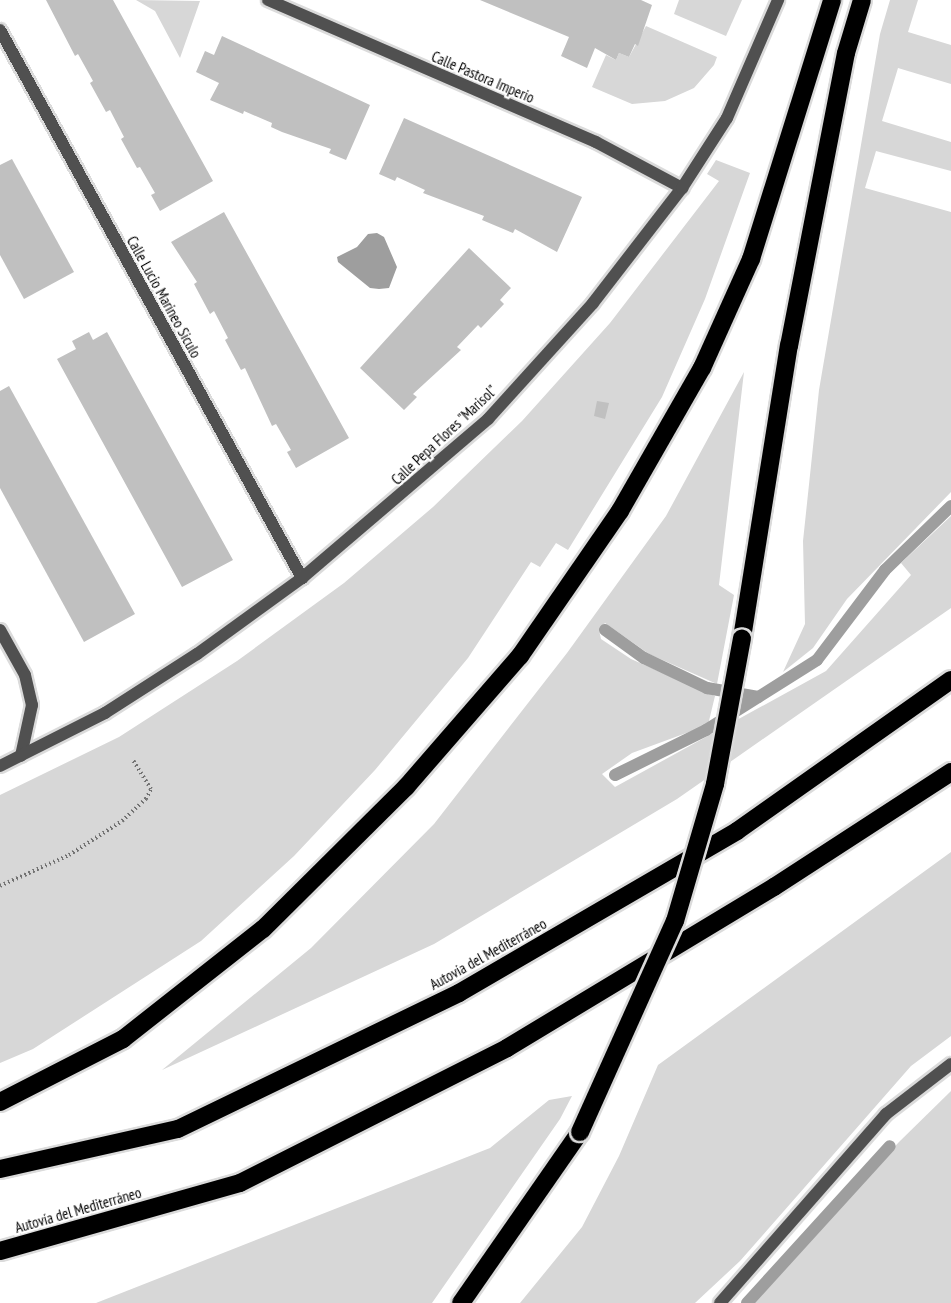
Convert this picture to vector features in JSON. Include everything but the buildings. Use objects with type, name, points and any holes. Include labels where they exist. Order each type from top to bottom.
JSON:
[{"type":"highway","points":[[0,1102],[123,1039],[263,929],[406,787],[520,656],[620,511],[702,368],[751,259],[832,0]]},
{"type":"highway","points":[[461,1303],[580,1132],[675,921],[716,784],[789,345],[846,53],[862,0]]},
{"type":"highway","name":"Autovía del Mediterráneo","points":[[0,1169],[178,1129],[459,993],[737,831],[951,680]]},
{"type":"highway","name":"Autovía del Mediterráneo","points":[[0,1251],[240,1183],[507,1048],[774,887],[951,772]]},
{"type":"street","name":"Calle Pastora Imperio","points":[[268,0],[596,142],[682,189]]},
{"type":"street","name":"Calle Pepa Flores \"Marisol\"","points":[[0,766],[114,707],[197,654],[302,578],[488,419],[593,303],[682,189],[727,118],[778,0]]},
{"type":"street","name":"Calle Lucio Marineo Siculo","points":[[0,30],[302,578]]},
{"type":"street","points":[[0,630],[25,675],[32,705],[21,756]]},
{"type":"street","points":[[720,1303],[886,1114],[951,1065]]},
{"type":"path","points":[[0,886],[69,855],[122,821],[146,799],[151,789],[133,760]]},
{"type":"shaded area","points":[[136,0],[200,1],[180,58],[155,11]]},
{"type":"shaded area","points":[[679,0],[742,0],[726,36],[674,14]]},
{"type":"shaded area","points":[[890,0],[918,0],[908,32],[951,45],[951,84],[898,68],[882,121],[951,142],[951,171],[876,151],[865,188],[951,212],[951,492],[847,599],[813,648],[783,672],[805,624],[803,541],[819,390],[880,34]]},
{"type":"shaded area","points":[[646,26],[717,57],[714,65],[694,88],[665,101],[632,104],[592,87],[606,55],[616,60],[619,53],[629,57]]},
{"type":"shaded area","points":[[716,160],[750,173],[705,299],[662,397],[568,550],[556,543],[540,567],[531,562],[468,658],[375,770],[294,856],[201,941],[33,1049],[0,1063],[0,795],[119,737],[237,661],[344,583],[433,507],[522,421],[610,323],[719,181],[707,174]]},
{"type":"shaded area","points":[[377,233],[384,237],[397,267],[389,288],[370,288],[338,262],[337,257],[357,247],[368,234]]},
{"type":"shaded area","points":[[744,372],[719,585],[734,595],[717,684],[649,654],[605,623],[599,630],[601,639],[631,659],[715,696],[708,725],[632,753],[602,774],[615,787],[826,671],[911,575],[901,563],[951,516],[951,608],[677,799],[434,944],[162,1070],[311,948],[434,824],[567,653],[666,516]]},
{"type":"shaded area","points":[[951,852],[951,1036],[911,1066],[740,1261],[695,1303],[520,1303],[582,1227],[619,1156],[658,1065]]},
{"type":"shaded area","points":[[951,1091],[951,1303],[748,1303],[899,1142]]},
{"type":"shaded area","points":[[572,1096],[560,1119],[432,1303],[96,1303],[490,1148],[549,1100]]},
{"type":"waterway","points":[[615,775],[706,730],[817,660],[885,570],[951,506]]},
{"type":"waterway","points":[[605,630],[644,658],[707,688],[758,697]]},
{"type":"waterway","points":[[747,1303],[890,1146]]}]
